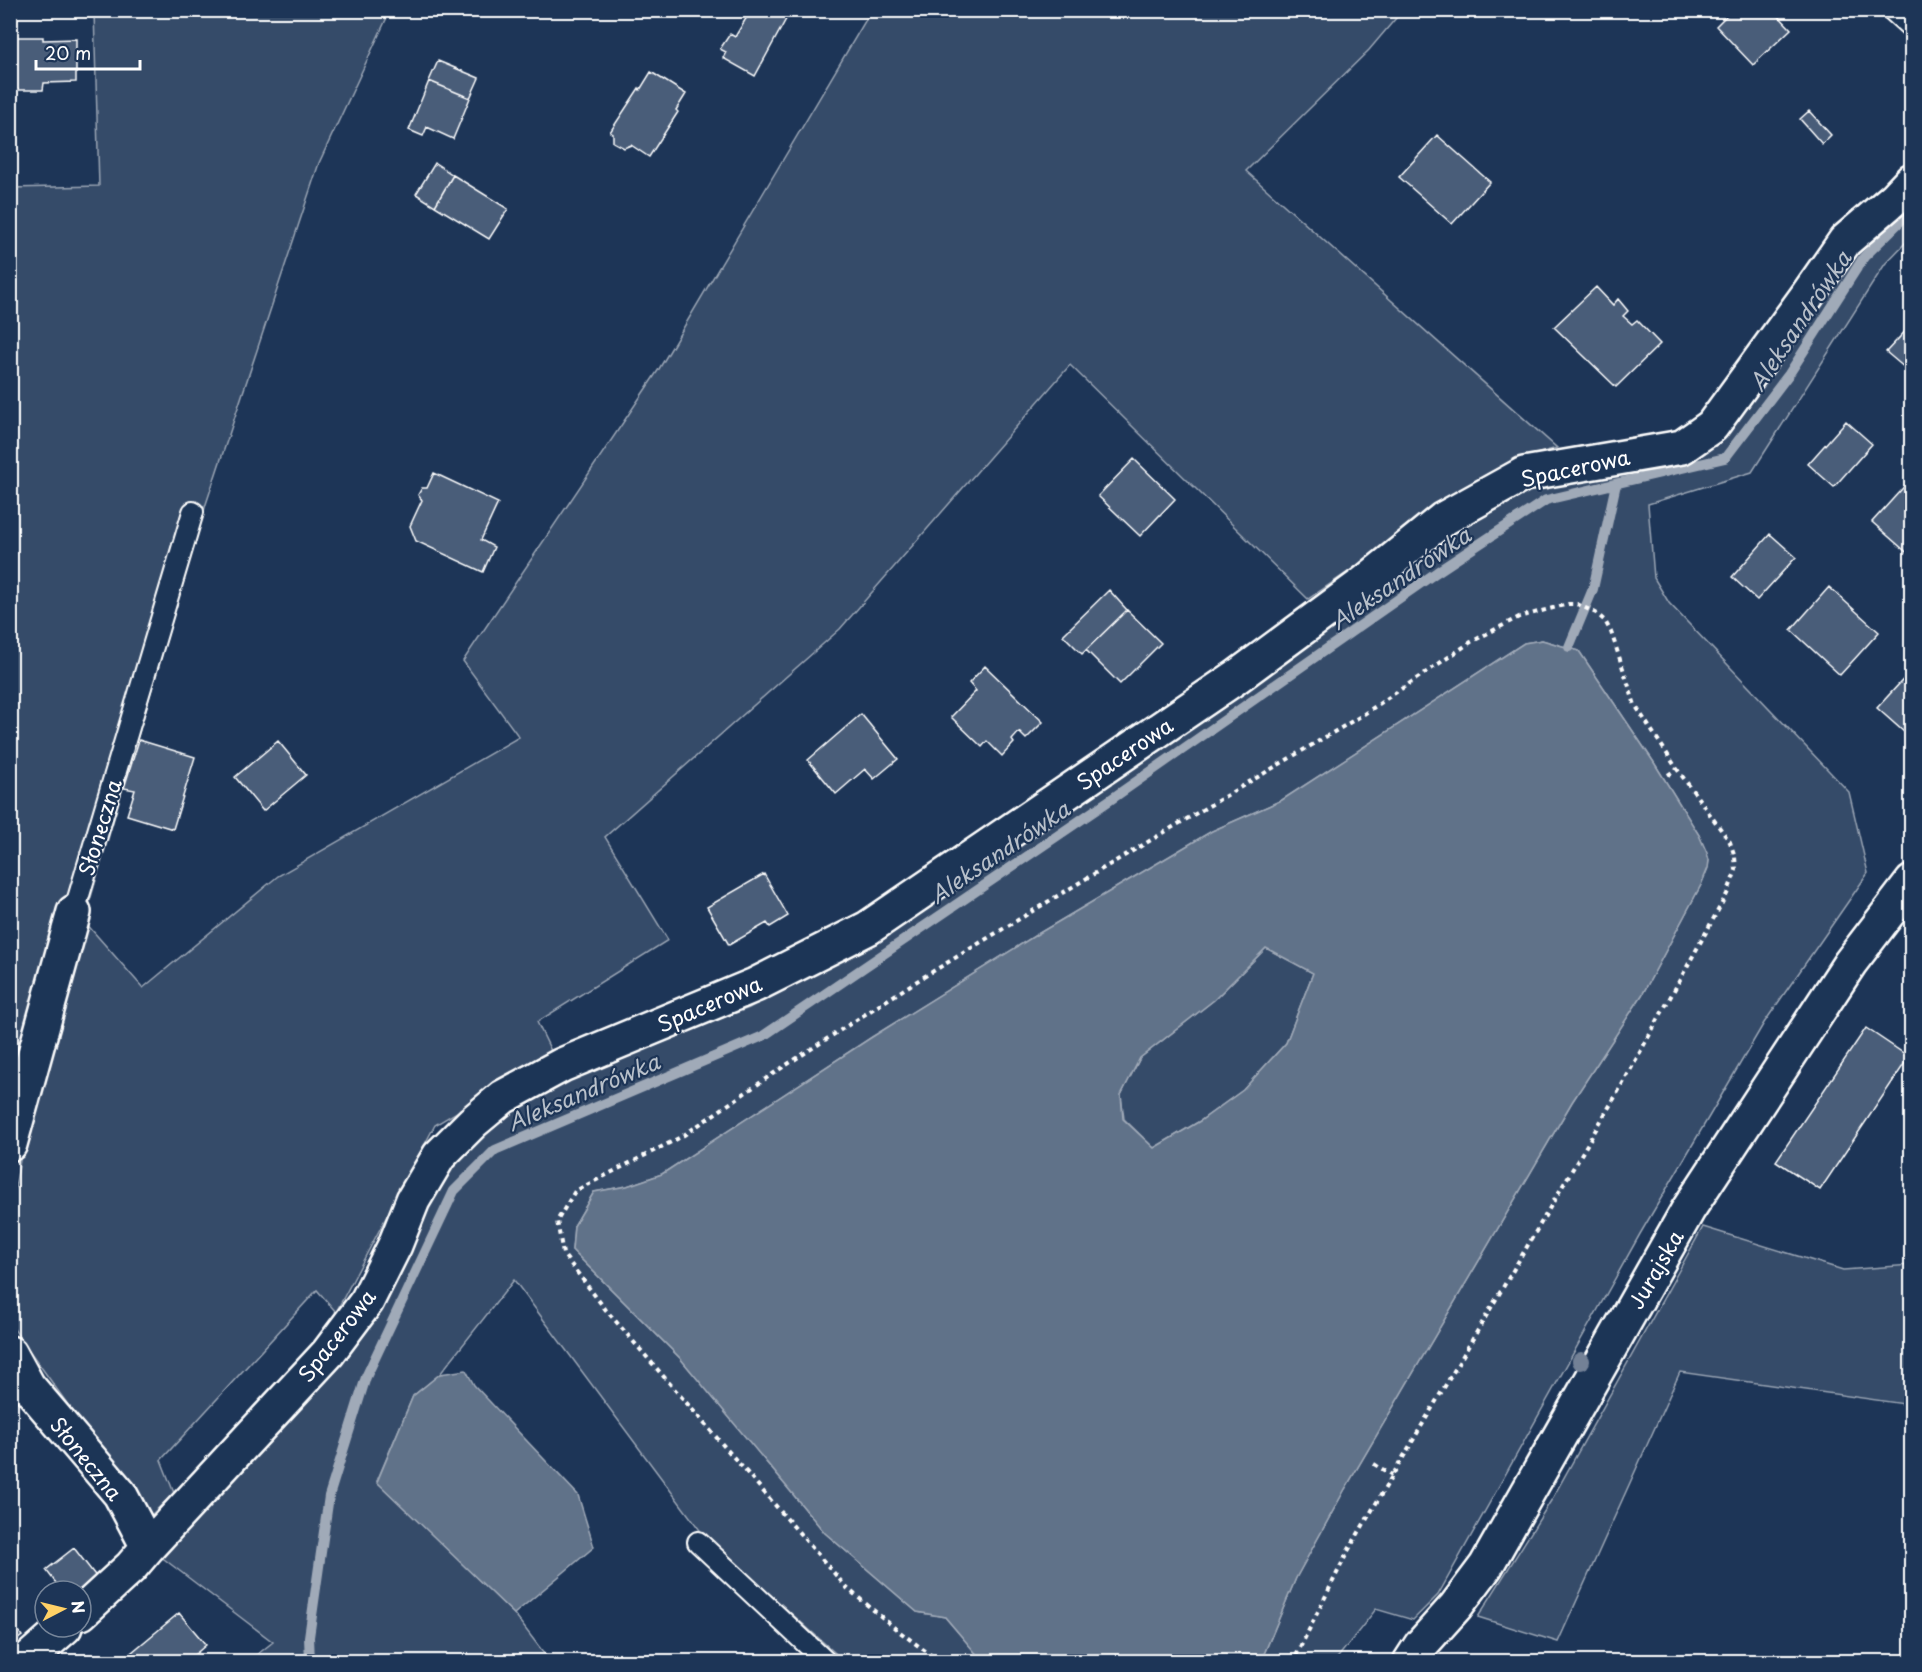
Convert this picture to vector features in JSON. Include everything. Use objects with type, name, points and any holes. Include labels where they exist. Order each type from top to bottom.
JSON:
[{"type":"street","name":"Spacerowa","points":[[148,1546],[328,1353],[367,1301],[395,1245],[413,1200],[439,1156],[473,1122],[503,1097],[562,1065],[755,985],[867,928],[1235,678],[1364,583],[1443,519],[1524,474],[1682,447],[1712,426],[1845,241],[1895,198],[1911,180]]},
{"type":"street","name":"Jurajska","points":[[1410,1662],[1420,1645],[1456,1606],[1486,1566],[1688,1210],[1850,963],[1911,882]]},
{"type":"street","name":"Słoneczna","points":[[10,1143],[74,912]]},
{"type":"street","name":"Słoneczna","points":[[10,1353],[28,1386],[120,1494],[148,1546]]},
{"type":"street","points":[[93,1602],[131,1567],[148,1546]]},
{"type":"street","points":[[26,1662],[52,1639]]},
{"type":"lane","points":[[1892,10],[1911,28]]},
{"type":"lane","name":"Słoneczna","points":[[74,912],[193,512]]},
{"type":"lane","points":[[698,1542],[826,1662]]},
{"type":"path","points":[[940,1662],[847,1588],[606,1310],[563,1254],[557,1221],[575,1191],[681,1137],[777,1071],[912,984],[1361,716],[1471,642],[1519,617],[1568,604],[1577,604],[1596,613],[1605,621],[1611,632],[1635,705],[1677,769],[1730,842],[1736,870],[1727,894],[1622,1085],[1348,1551],[1293,1662]]},
{"type":"path","points":[[1668,775],[1677,769]]},
{"type":"path","points":[[1374,1464],[1392,1475]]},
{"type":"shaded area","points":[[94,11],[390,11],[319,163],[206,504],[84,921],[143,988],[278,876],[519,737],[463,661],[659,369],[871,11],[1402,11],[1369,50],[1246,171],[1557,448],[1511,461],[1308,599],[1070,365],[840,629],[605,837],[668,940],[537,1022],[553,1055],[435,1125],[336,1312],[317,1290],[161,1460],[174,1493],[148,1518],[99,1442],[71,1409],[11,1325],[11,1209],[21,1155],[50,1042],[11,1041],[11,188],[99,186]]},
{"type":"shaded area","points":[[1911,200],[1911,240],[1909,239],[1885,264],[1752,472],[1648,504],[1654,578],[1669,603],[1849,792],[1868,873],[1764,1023],[1640,1234],[1438,1595],[1413,1620],[1376,1609],[1335,1661],[1261,1661],[1296,1578],[1345,1489],[1572,1102],[1642,995],[1701,885],[1709,860],[1699,835],[1653,761],[1579,651],[1542,640],[1524,643],[1282,800],[1212,831],[1036,935],[872,1037],[662,1174],[627,1186],[594,1192],[574,1226],[572,1250],[680,1358],[825,1533],[917,1612],[945,1617],[979,1657],[986,1661],[844,1661],[702,1533],[514,1280],[440,1374],[413,1396],[377,1481],[514,1614],[550,1661],[249,1661],[273,1642],[156,1553],[304,1398],[438,1179],[468,1138],[569,1075],[749,1008],[902,921],[1451,528],[1524,489],[1690,457],[1850,248]]},
{"type":"shaded area","points":[[1542,640],[1579,651],[1653,761],[1699,835],[1709,860],[1701,885],[1642,995],[1572,1102],[1345,1489],[1296,1578],[1261,1661],[986,1661],[979,1657],[945,1617],[917,1612],[825,1533],[680,1358],[572,1250],[574,1226],[594,1192],[627,1186],[662,1174],[872,1037],[1036,935],[1212,831],[1282,800],[1524,643]],"holes":[[[1266,948],[1313,973],[1286,1043],[1243,1090],[1200,1121],[1154,1148],[1123,1119],[1121,1095],[1140,1058],[1214,1000]]]},
{"type":"shaded area","points":[[1266,948],[1313,973],[1286,1043],[1243,1090],[1200,1121],[1154,1148],[1124,1119],[1121,1095],[1140,1058],[1214,1000]]},
{"type":"shaded area","points":[[1703,1227],[1843,1270],[1911,1265],[1911,1405],[1680,1372],[1558,1642],[1478,1617],[1552,1499]]},
{"type":"shaded area","points":[[466,1370],[474,1385],[578,1495],[594,1547],[514,1614],[377,1482],[413,1396],[440,1374]]},
{"type":"building","points":[[751,10],[791,10],[755,76],[723,58],[726,52],[720,49],[730,34],[735,37]]},
{"type":"building","points":[[1732,10],[1773,10],[1791,29],[1753,65],[1716,26]]},
{"type":"building","points":[[10,37],[43,37],[43,40],[76,39],[76,82],[44,83],[43,90],[10,90]]},
{"type":"building","points":[[438,61],[479,78],[470,98],[429,81]]},
{"type":"building","points":[[651,72],[686,94],[676,110],[678,112],[649,157],[631,145],[624,148],[613,142],[613,134],[610,132]]},
{"type":"building","points":[[429,81],[470,98],[453,139],[427,127],[423,136],[409,130]]},
{"type":"building","points":[[1809,111],[1831,135],[1822,144],[1800,119]]},
{"type":"building","points":[[1437,135],[1490,182],[1452,224],[1399,177]]},
{"type":"building","points":[[435,163],[453,175],[435,206],[416,194]]},
{"type":"building","points":[[453,175],[508,209],[489,239],[435,206]]},
{"type":"building","points":[[1596,287],[1613,305],[1618,299],[1628,311],[1623,316],[1632,324],[1637,320],[1660,344],[1616,387],[1554,327]]},
{"type":"building","points":[[1912,324],[1912,374],[1886,352]]},
{"type":"building","points":[[1846,421],[1872,444],[1834,487],[1808,464]]},
{"type":"building","points":[[1134,459],[1175,499],[1140,536],[1098,496]]},
{"type":"building","points":[[434,473],[498,503],[481,540],[494,547],[483,572],[416,541],[410,526],[422,500],[418,495],[422,488],[427,488]]},
{"type":"building","points":[[1912,479],[1912,557],[1872,522]]},
{"type":"building","points":[[1770,534],[1796,557],[1757,600],[1732,577]]},
{"type":"building","points":[[1829,587],[1879,632],[1840,675],[1791,630]]},
{"type":"building","points":[[1109,590],[1127,610],[1082,654],[1063,635]]},
{"type":"building","points":[[1127,610],[1161,643],[1120,684],[1086,650]]},
{"type":"building","points":[[985,666],[1043,722],[1026,739],[1019,732],[1012,740],[1014,743],[1002,756],[987,741],[982,747],[951,717],[976,691],[969,683]]},
{"type":"building","points":[[1912,670],[1912,739],[1877,708]]},
{"type":"building","points":[[861,714],[898,759],[874,779],[865,769],[836,794],[808,760]]},
{"type":"building","points":[[139,740],[195,757],[173,829],[127,815],[135,790],[124,788]]},
{"type":"building","points":[[278,741],[306,775],[263,811],[235,777]]},
{"type":"building","points":[[764,874],[788,916],[770,927],[767,923],[729,945],[707,907]]},
{"type":"building","points":[[1866,1028],[1909,1057],[1820,1190],[1776,1161]]},
{"type":"building","points":[[74,1548],[98,1579],[93,1583],[93,1579],[53,1579],[46,1570]]},
{"type":"building","points":[[179,1613],[206,1645],[186,1662],[120,1662]]},
{"type":"building","points":[[10,1620],[22,1636],[10,1645]]},
{"type":"waterway","name":"Aleksandrówka","points":[[310,1662],[309,1637],[329,1496],[366,1377],[454,1191],[495,1150],[763,1036],[1110,800],[1437,572],[1546,500],[1725,458],[1789,374],[1864,257],[1912,210]]},
{"type":"waterway","points":[[1569,647],[1593,589],[1616,484]]}]
